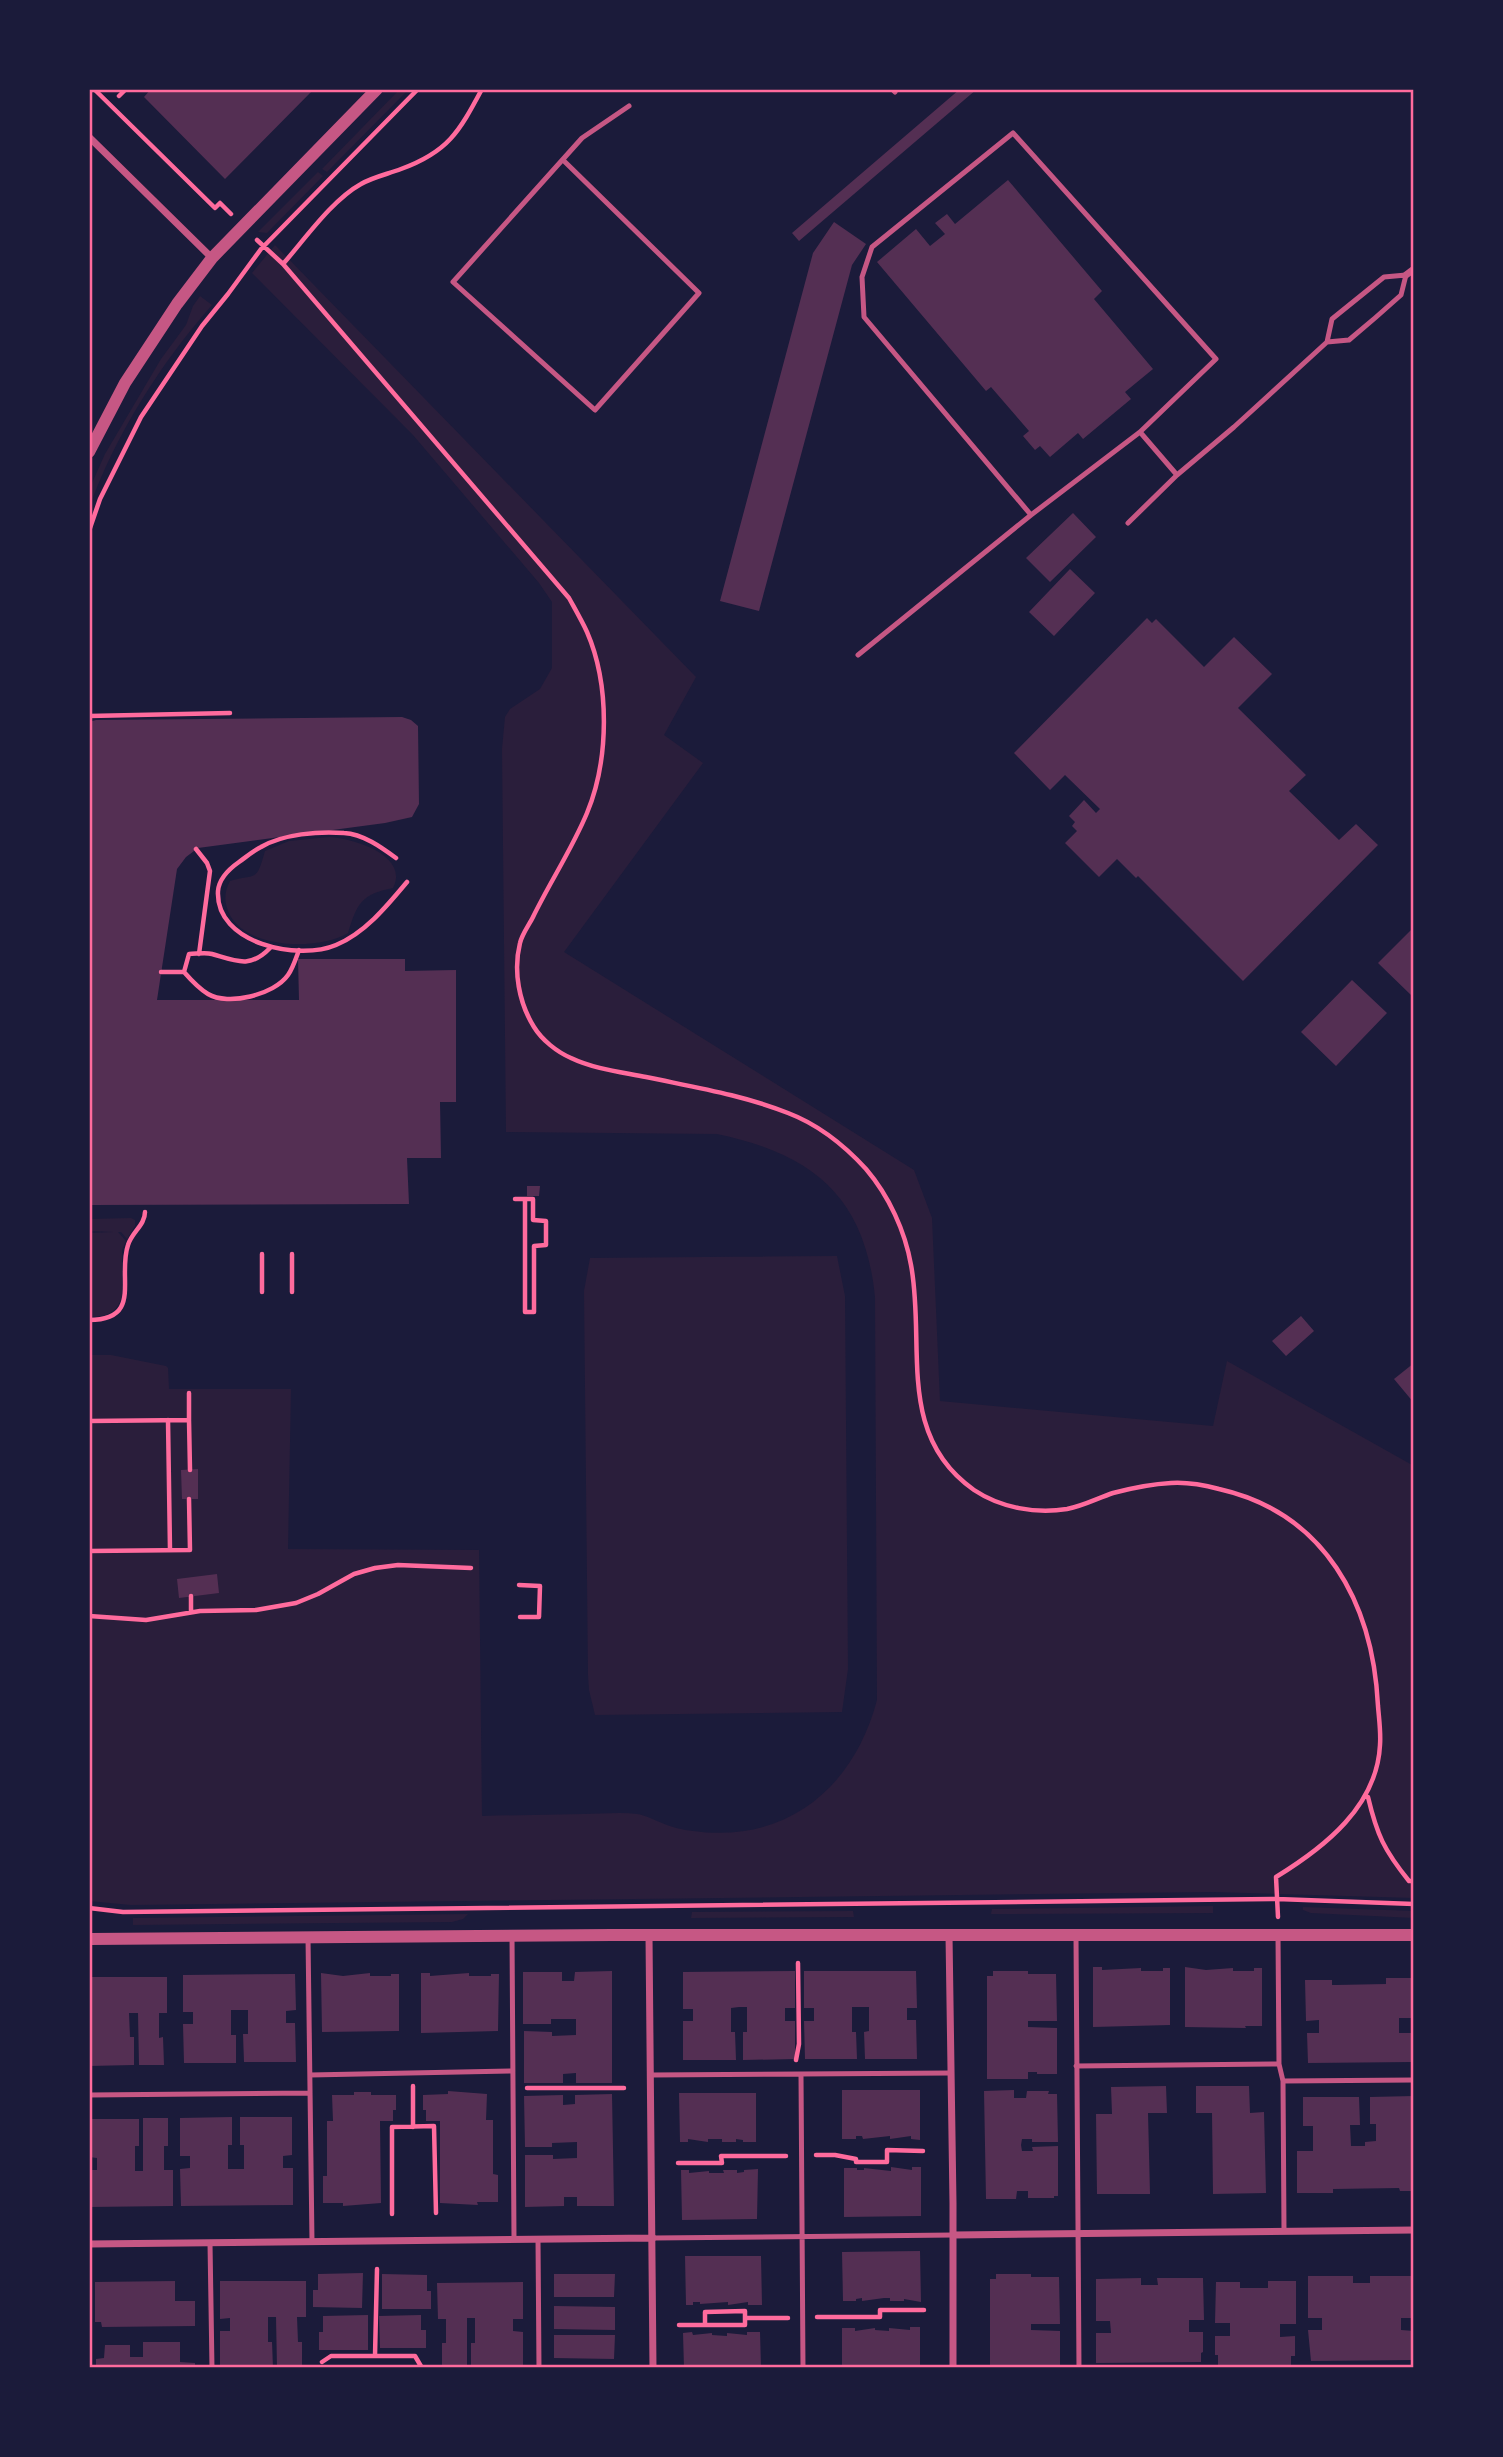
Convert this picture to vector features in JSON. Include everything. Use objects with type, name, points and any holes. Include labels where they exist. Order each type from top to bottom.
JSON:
[{"type":"street","points":[[89,452],[125,383],[177,304],[212,258],[377,89]]},
{"type":"street","points":[[89,137],[212,258]]},
{"type":"street","points":[[1406,275],[1414,269]]},
{"type":"street","points":[[89,1939],[512,1935],[1414,1934]]},
{"type":"street","points":[[649,1936],[653,2368]]},
{"type":"street","points":[[949,1936],[954,2235],[953,2368]]},
{"type":"street","points":[[954,2235],[1414,2230]]},
{"type":"street","points":[[89,2244],[653,2238]]},
{"type":"lane","points":[[563,160],[699,293],[595,410],[453,282],[582,138],[629,106]]},
{"type":"lane","points":[[858,655],[1031,515],[1140,432],[1216,359],[1013,133],[872,247],[862,277],[864,317],[1031,515]]},
{"type":"lane","points":[[1128,523],[1327,342],[1332,319],[1384,276],[1406,275],[1401,295],[1349,340],[1327,342]]},
{"type":"lane","points":[[1140,432],[1178,475]]},
{"type":"lane","points":[[1278,1933],[1284,2231]]},
{"type":"lane","points":[[1076,1934],[1079,2368]]},
{"type":"lane","points":[[512,1935],[514,2238]]},
{"type":"lane","points":[[308,1937],[312,2241]]},
{"type":"lane","points":[[1076,2066],[1279,2064]]},
{"type":"lane","points":[[310,2075],[513,2071]]},
{"type":"lane","points":[[651,2075],[951,2073]]},
{"type":"lane","points":[[799,2075],[803,2368]]},
{"type":"lane","points":[[1283,2081],[1414,2080]]},
{"type":"lane","points":[[89,2095],[310,2093]]},
{"type":"lane","points":[[653,2238],[954,2235]]},
{"type":"lane","points":[[538,2239],[539,2368]]},
{"type":"lane","points":[[210,2243],[212,2368]]},
{"type":"path","points":[[94,89],[215,208],[220,203],[234,217]]},
{"type":"path","points":[[119,96],[126,89]]},
{"type":"path","points":[[89,531],[100,499],[141,417],[261,244],[418,89]]},
{"type":"path","points":[[283,264],[336,203],[361,184],[424,161],[446,145],[465,120],[482,89]]},
{"type":"path","points":[[261,244],[283,264],[569,598],[588,633],[598,666],[605,722],[602,757],[589,809],[520,942],[517,973],[522,1003],[541,1037],[568,1057],[600,1068],[706,1090],[792,1114],[830,1136],[867,1170],[895,1213],[912,1265],[916,1311],[916,1379],[921,1413],[931,1439],[946,1465],[973,1489],[1017,1508],[1041,1510],[1068,1508],[1133,1488],[1173,1483],[1206,1486],[1256,1499],[1302,1527],[1335,1563],[1354,1597],[1368,1635],[1377,1683],[1381,1748],[1368,1796],[1320,1848],[1276,1877],[1278,1933]]},
{"type":"path","points":[[89,716],[230,713]]},
{"type":"path","points":[[396,858],[364,838],[345,833],[283,839],[262,846],[234,865],[221,878],[218,892],[221,909],[228,922],[244,936],[264,946],[299,950],[335,946],[360,931],[387,906],[407,882]]},
{"type":"path","points":[[195,849],[207,863],[209,871],[199,954]]},
{"type":"path","points":[[207,887],[219,888]]},
{"type":"path","points":[[184,972],[189,954],[209,953],[240,963],[263,955],[271,947]]},
{"type":"path","points":[[161,972],[184,972],[195,985],[209,995],[219,998],[252,996],[271,989],[287,977],[299,950]]},
{"type":"path","points":[[515,1199],[524,1199],[533,1199],[533,1220],[546,1221],[546,1245],[534,1246],[534,1312],[525,1312],[524,1199]]},
{"type":"path","points":[[89,1320],[108,1318],[121,1308],[126,1293],[126,1253],[132,1236],[145,1221],[145,1212]]},
{"type":"path","points":[[262,1254],[262,1293]]},
{"type":"path","points":[[292,1254],[292,1292]]},
{"type":"path","points":[[189,1393],[190,1470]]},
{"type":"path","points":[[168,1420],[170,1550]]},
{"type":"path","points":[[89,1421],[189,1420]]},
{"type":"path","points":[[89,1550],[190,1550],[190,1499]]},
{"type":"path","points":[[89,1616],[146,1620],[191,1612],[256,1611],[296,1603],[354,1574],[375,1568],[398,1565],[471,1568]]},
{"type":"path","points":[[519,1585],[540,1586],[539,1617],[520,1617]]},
{"type":"path","points":[[191,1596],[191,1612]]},
{"type":"path","points":[[1368,1796],[1376,1832],[1388,1856],[1409,1881],[1414,1881]]},
{"type":"path","points":[[89,1908],[123,1912],[1277,1899],[1414,1904]]},
{"type":"path","points":[[798,1963],[799,2075]]},
{"type":"path","points":[[413,2074],[413,2127]]},
{"type":"path","points":[[513,2088],[624,2088]]},
{"type":"path","points":[[392,2214],[392,2127],[435,2126],[436,2213]]},
{"type":"path","points":[[375,2356],[377,2269]]},
{"type":"path","points":[[705,2325],[705,2312],[745,2311],[745,2318]]},
{"type":"path","points":[[322,2362],[331,2356],[415,2356],[422,2368]]},
{"type":"shaded area","points":[[400,89],[409,89],[327,172],[322,169]]},
{"type":"shaded area","points":[[318,172],[323,176],[267,233],[258,232]]},
{"type":"shaded area","points":[[275,245],[696,677],[664,735],[703,763],[564,952],[914,1170],[932,1218],[940,1401],[1213,1426],[1227,1361],[1414,1466],[1414,1898],[1213,1892],[131,1905],[89,1901],[89,1355],[111,1355],[166,1366],[169,1389],[291,1389],[288,1549],[479,1550],[482,1816],[631,1813],[693,1831],[727,1833],[758,1828],[786,1818],[811,1803],[833,1784],[852,1759],[877,1700],[875,1297],[869,1262],[859,1232],[846,1206],[828,1185],[806,1168],[751,1143],[717,1134],[506,1132],[502,749],[505,717],[510,709],[540,689],[552,668],[552,602],[539,583],[413,435],[252,273]]},
{"type":"shaded area","points":[[200,296],[212,305],[175,351],[141,401],[112,453],[89,508],[89,490],[105,454],[161,359],[186,325]]},
{"type":"shaded area","points":[[329,837],[376,850],[393,866],[396,876],[393,888],[374,893],[362,902],[348,933],[319,943],[283,943],[250,934],[237,925],[226,905],[230,881],[254,875],[260,868],[265,851],[289,841]]},
{"type":"shaded area","points":[[89,1219],[135,1220],[135,1226],[127,1239],[118,1232],[126,1241],[122,1250],[122,1297],[117,1307],[109,1313],[89,1317],[89,1233],[113,1232],[89,1231]]},
{"type":"shaded area","points":[[837,1256],[845,1296],[848,1669],[842,1712],[595,1715],[588,1675],[584,1291],[590,1258]]},
{"type":"shaded area","points":[[1213,1906],[1213,1913],[991,1914],[992,1909]]},
{"type":"shaded area","points":[[1303,1907],[1414,1911],[1414,1918],[1311,1913],[1303,1910]]},
{"type":"shaded area","points":[[853,1911],[854,1917],[691,1918],[692,1912]]},
{"type":"shaded area","points":[[468,1914],[463,1919],[452,1922],[133,1925],[133,1918]]},
{"type":"building","points":[[151,89],[314,89],[225,179],[144,97]]},
{"type":"building","points":[[960,89],[977,89],[799,241],[792,233]]},
{"type":"building","points":[[1008,180],[1102,291],[1094,299],[1153,369],[1125,392],[1131,399],[1083,439],[1078,433],[1050,457],[1040,446],[1035,450],[1023,436],[1029,431],[991,387],[986,391],[877,262],[916,229],[930,246],[945,234],[935,223],[947,214],[955,224]]},
{"type":"building","points":[[834,222],[866,244],[852,265],[759,611],[720,601],[813,253]]},
{"type":"building","points":[[1073,513],[1096,537],[1050,582],[1026,558]]},
{"type":"building","points":[[1070,569],[1095,593],[1054,636],[1029,612]]},
{"type":"building","points":[[1147,618],[1152,623],[1156,619],[1204,667],[1234,637],[1272,674],[1238,708],[1306,775],[1289,791],[1339,840],[1356,824],[1378,845],[1243,981],[1138,876],[1136,878],[1117,859],[1099,877],[1065,843],[1077,831],[1072,826],[1075,822],[1069,816],[1084,800],[1096,813],[1100,809],[1065,775],[1050,790],[1014,753]]},
{"type":"building","points":[[402,717],[418,726],[419,804],[412,817],[198,848],[186,857],[177,869],[157,1000],[299,1000],[298,959],[405,959],[405,971],[456,970],[456,1102],[440,1102],[441,1158],[407,1158],[409,1204],[89,1205],[89,722]]},
{"type":"building","points":[[1414,927],[1414,993],[1412,996],[1378,963]]},
{"type":"building","points":[[1352,980],[1387,1013],[1336,1066],[1301,1032]]},
{"type":"building","points":[[527,1186],[540,1186],[539,1196],[527,1196]]},
{"type":"building","points":[[1301,1316],[1314,1331],[1286,1356],[1272,1341]]},
{"type":"building","points":[[1414,1363],[1414,1403],[1394,1379]]},
{"type":"building","points":[[198,1469],[198,1499],[182,1499],[181,1470]]},
{"type":"building","points":[[217,1574],[219,1593],[179,1598],[177,1579]]},
{"type":"building","points":[[1093,1967],[1102,1967],[1102,1970],[1141,1968],[1141,1971],[1163,1971],[1163,1968],[1170,1968],[1170,2025],[1093,2027]]},
{"type":"building","points":[[1185,1967],[1206,1970],[1233,1968],[1233,1971],[1254,1971],[1254,1968],[1262,1968],[1262,2026],[1185,2027]]},
{"type":"building","points":[[612,1971],[612,2083],[576,2083],[576,2073],[563,2074],[563,2083],[524,2083],[524,2031],[552,2032],[552,2036],[576,2035],[576,2019],[551,2019],[551,2024],[523,2024],[523,1972],[562,1972],[562,1981],[574,1981],[575,1972]]},
{"type":"building","points":[[795,1971],[795,2008],[785,2008],[785,2021],[795,2021],[795,2059],[743,2060],[743,2032],[747,2032],[747,2007],[739,2007],[731,2008],[731,2032],[735,2032],[736,2060],[683,2060],[683,2021],[693,2021],[693,2009],[683,2009],[683,1972]]},
{"type":"building","points":[[804,1971],[916,1971],[917,2008],[907,2008],[907,2020],[916,2020],[917,2059],[865,2059],[864,2032],[869,2031],[869,2007],[852,2007],[852,2032],[856,2032],[857,2059],[805,2059],[804,2021],[814,2021],[814,2008],[804,2008]]},
{"type":"building","points":[[993,1971],[1056,1974],[1057,2021],[1028,2021],[1028,2027],[1057,2028],[1057,2074],[1028,2072],[1028,2079],[987,2079],[987,1976],[993,1976]]},
{"type":"building","points":[[321,1973],[343,1976],[399,1974],[399,2031],[322,2032]]},
{"type":"building","points":[[421,1973],[430,1973],[430,1976],[499,1974],[498,2031],[421,2033]]},
{"type":"building","points":[[295,1974],[296,2010],[286,2011],[286,2023],[295,2023],[296,2062],[244,2062],[243,2034],[248,2034],[248,2010],[231,2010],[231,2035],[236,2035],[236,2063],[184,2063],[183,2024],[193,2024],[193,2012],[183,2012],[183,1975]]},
{"type":"building","points":[[89,1977],[167,1977],[167,2013],[159,2013],[159,2038],[163,2037],[164,2065],[139,2065],[138,2013],[129,2013],[130,2037],[134,2037],[134,2065],[89,2066]]},
{"type":"building","points":[[1386,1978],[1412,1978],[1413,2018],[1399,2018],[1399,2033],[1411,2033],[1412,2062],[1308,2063],[1307,2033],[1319,2033],[1319,2020],[1306,2021],[1305,1980],[1332,1980],[1332,1985],[1386,1984]]},
{"type":"building","points":[[1166,2086],[1167,2113],[1148,2113],[1150,2194],[1097,2194],[1096,2114],[1112,2114],[1111,2087]]},
{"type":"building","points":[[1196,2086],[1249,2086],[1250,2113],[1264,2112],[1266,2193],[1213,2194],[1212,2113],[1196,2113]]},
{"type":"building","points":[[842,2090],[920,2090],[920,2140],[911,2139],[911,2136],[863,2139],[862,2136],[856,2136],[856,2139],[842,2139]]},
{"type":"building","points":[[1014,2090],[1014,2098],[1026,2098],[1027,2091],[1049,2091],[1048,2094],[1057,2094],[1058,2142],[1032,2142],[1032,2139],[1022,2139],[1021,2145],[1022,2151],[1033,2151],[1032,2147],[1058,2146],[1058,2196],[1054,2198],[1028,2198],[1028,2191],[1017,2191],[1016,2199],[986,2199],[984,2091]]},
{"type":"building","points":[[448,2091],[487,2094],[486,2120],[493,2120],[493,2174],[498,2175],[498,2202],[477,2202],[478,2205],[440,2203],[440,2121],[426,2121],[423,2095],[448,2094]]},
{"type":"building","points":[[354,2092],[396,2095],[393,2121],[380,2121],[381,2203],[343,2206],[343,2203],[323,2203],[323,2176],[327,2176],[327,2121],[333,2121],[332,2095],[354,2095]]},
{"type":"building","points":[[679,2093],[756,2093],[756,2142],[736,2139],[736,2142],[722,2142],[722,2139],[708,2139],[708,2142],[688,2139],[688,2142],[680,2142]]},
{"type":"building","points":[[612,2094],[614,2206],[577,2206],[577,2197],[564,2197],[564,2206],[525,2207],[525,2155],[553,2155],[553,2159],[577,2158],[577,2142],[552,2143],[552,2147],[525,2147],[524,2096],[563,2095],[563,2105],[575,2104],[575,2095]]},
{"type":"building","points":[[1414,2096],[1414,2191],[1400,2191],[1399,2188],[1333,2189],[1333,2193],[1297,2193],[1297,2151],[1313,2151],[1313,2126],[1303,2126],[1303,2097],[1359,2097],[1360,2125],[1350,2125],[1351,2146],[1365,2146],[1365,2142],[1376,2141],[1376,2124],[1370,2124],[1370,2097]]},
{"type":"building","points":[[232,2117],[232,2145],[228,2145],[228,2169],[244,2169],[244,2145],[240,2145],[240,2117],[292,2117],[292,2155],[283,2156],[283,2168],[293,2168],[293,2205],[181,2206],[180,2169],[190,2168],[190,2156],[180,2156],[180,2118]]},
{"type":"building","points":[[143,2118],[168,2118],[168,2146],[164,2146],[164,2170],[173,2170],[173,2206],[89,2207],[89,2170],[97,2170],[97,2158],[89,2157],[89,2119],[139,2119],[135,2171],[143,2171]]},
{"type":"building","points":[[891,2167],[912,2170],[912,2167],[921,2167],[921,2216],[844,2217],[844,2168],[891,2171]]},
{"type":"building","points":[[758,2169],[757,2219],[682,2220],[681,2170],[689,2170],[689,2173],[724,2173],[723,2170],[737,2170],[737,2173]]},
{"type":"building","points":[[920,2251],[921,2302],[904,2299],[890,2301],[890,2298],[843,2301],[842,2252]]},
{"type":"building","points":[[685,2256],[761,2256],[762,2305],[748,2305],[748,2302],[728,2305],[728,2302],[693,2302],[693,2305],[686,2305]]},
{"type":"building","points":[[363,2273],[362,2308],[313,2307],[313,2290],[318,2290],[318,2274]]},
{"type":"building","points":[[382,2274],[427,2275],[427,2291],[431,2291],[431,2309],[382,2309]]},
{"type":"building","points":[[554,2274],[615,2274],[614,2297],[554,2297]]},
{"type":"building","points":[[996,2274],[1059,2277],[1060,2324],[1031,2324],[1031,2330],[1060,2331],[1060,2368],[990,2368],[990,2279],[996,2279]]},
{"type":"building","points":[[1308,2276],[1353,2276],[1353,2283],[1370,2283],[1370,2276],[1414,2276],[1414,2318],[1401,2318],[1401,2330],[1414,2331],[1414,2360],[1311,2361],[1308,2330],[1322,2330],[1322,2318],[1308,2318]]},
{"type":"building","points":[[1141,2278],[1141,2285],[1158,2285],[1157,2278],[1203,2278],[1204,2320],[1189,2320],[1189,2332],[1203,2332],[1201,2362],[1096,2363],[1096,2333],[1111,2333],[1110,2321],[1096,2321],[1096,2279]]},
{"type":"building","points":[[175,2281],[175,2301],[195,2301],[195,2326],[102,2327],[101,2322],[95,2322],[95,2282]]},
{"type":"building","points":[[220,2281],[306,2281],[306,2317],[297,2317],[298,2342],[302,2342],[302,2368],[277,2368],[276,2317],[268,2317],[268,2342],[272,2342],[273,2368],[220,2368],[220,2331],[230,2331],[230,2318],[220,2319]]},
{"type":"building","points":[[1268,2281],[1296,2281],[1296,2324],[1280,2324],[1280,2337],[1295,2336],[1295,2356],[1291,2356],[1291,2365],[1218,2366],[1215,2336],[1230,2336],[1230,2323],[1215,2323],[1216,2282],[1240,2282],[1240,2288],[1268,2288]]},
{"type":"building","points":[[523,2282],[523,2319],[513,2319],[513,2331],[523,2332],[523,2368],[471,2368],[475,2318],[467,2318],[467,2368],[442,2368],[446,2319],[438,2319],[437,2283]]},
{"type":"building","points":[[554,2306],[615,2307],[615,2330],[554,2329]]},
{"type":"building","points":[[368,2315],[368,2350],[319,2350],[319,2332],[323,2332],[323,2316]]},
{"type":"building","points":[[421,2315],[421,2330],[426,2330],[426,2348],[380,2348],[379,2316]]},
{"type":"building","points":[[910,2327],[920,2327],[920,2368],[842,2368],[842,2328],[855,2328],[855,2331],[875,2328],[889,2331],[889,2328],[910,2330]]},
{"type":"building","points":[[692,2332],[693,2335],[712,2333],[727,2336],[727,2333],[747,2335],[747,2332],[760,2332],[761,2368],[684,2368],[683,2333]]},
{"type":"building","points":[[554,2335],[615,2335],[614,2359],[554,2358]]},
{"type":"building","points":[[143,2342],[180,2342],[180,2362],[195,2363],[195,2368],[96,2368],[96,2359],[104,2358],[105,2345],[130,2345],[130,2357],[143,2357]]}]
